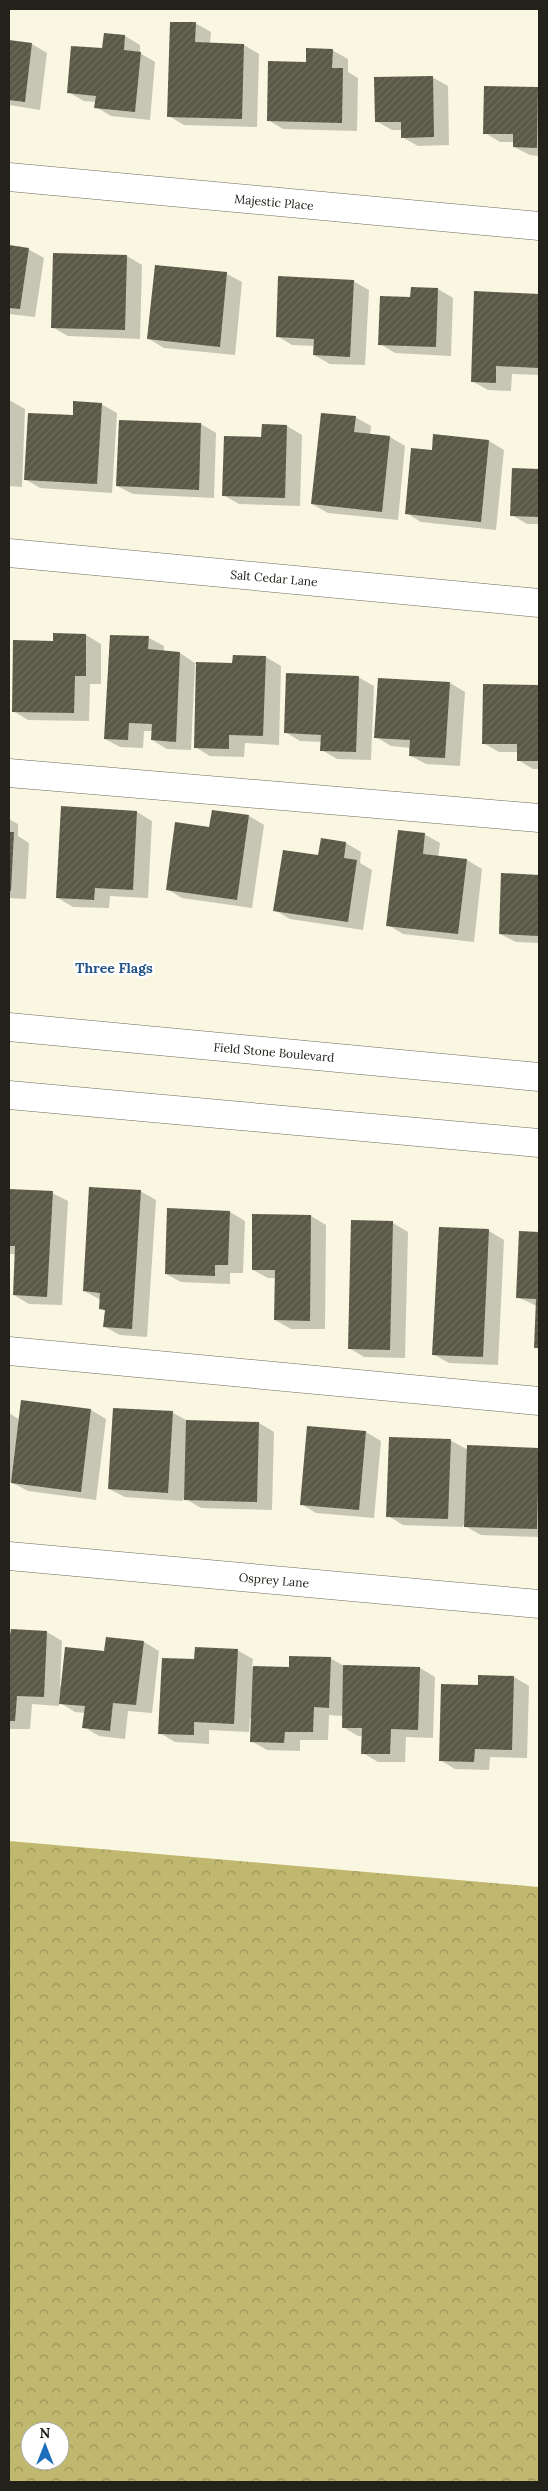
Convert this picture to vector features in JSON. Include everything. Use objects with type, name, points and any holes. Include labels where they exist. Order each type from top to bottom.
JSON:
[{"type":"street","name":"Majestic Place","points":[[9,177],[539,226]]},
{"type":"street","name":"Salt Cedar Lane","points":[[9,553],[539,603]]},
{"type":"street","points":[[9,774],[539,818]]},
{"type":"street","name":"Field Stone Boulevard","points":[[9,1027],[539,1077]]},
{"type":"street","points":[[9,1095],[539,1143]]},
{"type":"street","points":[[9,1351],[539,1401]]},
{"type":"street","name":"Osprey Lane","points":[[9,1556],[539,1604]]},
{"type":"green space","points":[[9,1841],[539,1887],[539,2482],[9,2482]]},
{"type":"building","points":[[170,22],[196,22],[195,42],[244,44],[242,119],[167,117]]},
{"type":"building","points":[[104,33],[125,35],[124,50],[141,52],[135,112],[94,108],[96,96],[67,93],[71,46],[102,48]]},
{"type":"building","points":[[9,40],[32,43],[25,102],[9,100]]},
{"type":"building","points":[[306,48],[333,49],[332,68],[343,68],[342,123],[267,121],[268,61],[306,62]]},
{"type":"building","points":[[433,76],[434,137],[401,138],[401,122],[375,122],[374,77]]},
{"type":"building","points":[[484,86],[538,87],[537,148],[513,147],[513,134],[483,134]]},
{"type":"building","points":[[9,245],[29,248],[20,309],[9,308]]},
{"type":"building","points":[[53,253],[127,255],[125,330],[51,328]]},
{"type":"building","points":[[155,265],[227,272],[220,347],[147,339]]},
{"type":"building","points":[[278,276],[354,280],[350,357],[313,355],[314,339],[276,337]]},
{"type":"building","points":[[411,287],[438,288],[436,347],[378,345],[380,296],[410,297]]},
{"type":"building","points":[[474,291],[539,294],[539,368],[496,366],[496,383],[471,382]]},
{"type":"building","points":[[73,401],[102,403],[97,484],[24,480],[28,413],[73,415]]},
{"type":"building","points":[[321,413],[356,416],[354,432],[390,436],[382,512],[311,504]]},
{"type":"building","points":[[119,420],[201,423],[199,490],[116,486]]},
{"type":"building","points":[[262,424],[287,425],[285,498],[222,496],[224,436],[261,437]]},
{"type":"building","points":[[433,434],[489,440],[481,522],[405,514],[411,448],[432,450]]},
{"type":"building","points":[[512,468],[539,469],[539,517],[510,516]]},
{"type":"building","points":[[53,633],[86,634],[86,676],[75,676],[74,713],[12,712],[13,640],[53,641]]},
{"type":"building","points":[[110,635],[149,636],[148,649],[180,652],[176,742],[151,740],[152,724],[129,723],[128,740],[104,739]]},
{"type":"building","points":[[233,655],[266,656],[263,736],[229,735],[229,749],[194,748],[196,662],[232,663]]},
{"type":"building","points":[[286,673],[359,676],[356,752],[320,751],[321,735],[284,733]]},
{"type":"building","points":[[378,678],[450,682],[445,758],[409,756],[410,740],[374,738]]},
{"type":"building","points":[[483,684],[539,685],[539,761],[517,761],[517,744],[482,744]]},
{"type":"building","points":[[61,806],[137,811],[133,890],[95,888],[94,900],[56,898]]},
{"type":"building","points":[[212,810],[249,815],[237,900],[166,890],[175,822],[209,827]]},
{"type":"building","points":[[398,830],[425,833],[423,854],[467,859],[458,934],[386,926]]},
{"type":"building","points":[[9,832],[14,832],[11,891],[9,891]]},
{"type":"building","points":[[321,838],[346,842],[344,858],[357,860],[348,922],[273,911],[283,850],[318,855]]},
{"type":"building","points":[[501,873],[539,875],[539,936],[499,934]]},
{"type":"building","points":[[89,1187],[141,1190],[132,1329],[103,1327],[105,1310],[99,1309],[100,1293],[83,1291]]},
{"type":"building","points":[[9,1189],[53,1191],[47,1297],[13,1295],[15,1246],[9,1246]]},
{"type":"building","points":[[167,1208],[230,1211],[228,1265],[215,1265],[215,1276],[165,1274]]},
{"type":"building","points":[[252,1214],[311,1215],[310,1321],[274,1320],[275,1270],[252,1270]]},
{"type":"building","points":[[351,1220],[393,1221],[390,1350],[348,1349]]},
{"type":"building","points":[[439,1227],[489,1229],[483,1357],[432,1355]]},
{"type":"building","points":[[519,1231],[539,1232],[539,1348],[534,1348],[536,1299],[516,1298]]},
{"type":"building","points":[[21,1400],[91,1409],[81,1492],[11,1483]]},
{"type":"building","points":[[113,1408],[173,1411],[168,1493],[108,1489]]},
{"type":"building","points":[[186,1420],[259,1422],[257,1502],[184,1500]]},
{"type":"building","points":[[307,1426],[366,1431],[359,1510],[300,1505]]},
{"type":"building","points":[[389,1437],[451,1439],[448,1519],[386,1517]]},
{"type":"building","points":[[467,1445],[539,1448],[537,1529],[464,1527]]},
{"type":"building","points":[[11,1629],[47,1631],[44,1697],[17,1696],[15,1721],[9,1721],[9,1641]]},
{"type":"building","points":[[106,1637],[144,1641],[136,1705],[113,1703],[110,1731],[82,1728],[85,1706],[59,1704],[65,1647],[104,1651]]},
{"type":"building","points":[[195,1647],[238,1649],[234,1724],[194,1722],[194,1735],[158,1734],[162,1658],[194,1659]]},
{"type":"building","points":[[289,1656],[331,1657],[329,1708],[314,1707],[313,1732],[285,1732],[284,1743],[250,1742],[253,1666],[289,1667]]},
{"type":"building","points":[[343,1665],[420,1667],[418,1730],[391,1729],[390,1754],[361,1754],[362,1728],[342,1728]]},
{"type":"building","points":[[478,1675],[514,1676],[512,1750],[475,1749],[474,1762],[439,1761],[441,1684],[478,1685]]},
{"type":"district","name":"Three Flags","points":[[114,968]]}]
